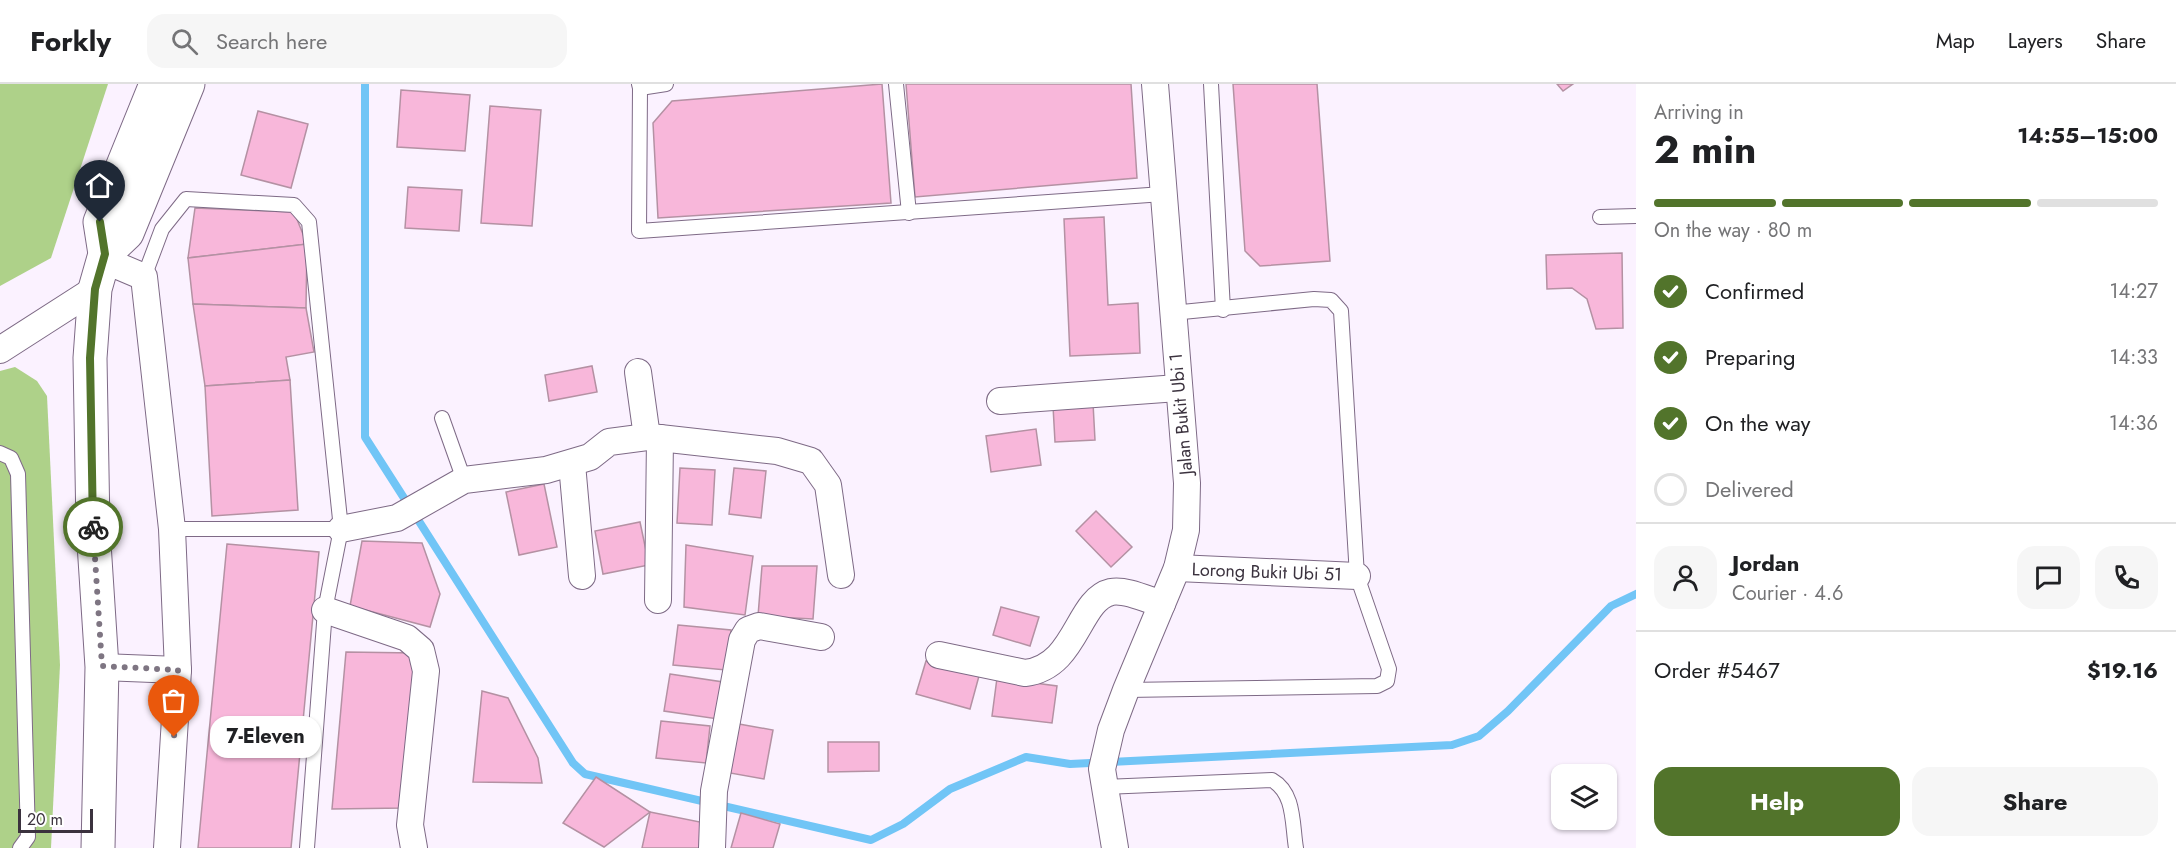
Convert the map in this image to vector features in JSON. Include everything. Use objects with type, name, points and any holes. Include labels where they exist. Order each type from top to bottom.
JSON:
[{"type":"street","points":[[134,84],[140,125]]},
{"type":"street","points":[[98,848],[102,666],[93,528],[90,370],[101,268],[100,222],[156,84]]},
{"type":"street","points":[[0,350],[101,268],[127,233],[188,84]]},
{"type":"street","points":[[175,116],[196,84]]},
{"type":"street","name":"Jalan Bukit Ubi 1","points":[[1103,778],[1111,730],[1177,568],[1186,530],[1187,483],[1155,84]]},
{"type":"street","points":[[101,268],[144,278],[172,529],[178,670],[167,848]]},
{"type":"street","points":[[638,372],[653,438],[658,600]]},
{"type":"street","points":[[1000,401],[1178,388]]},
{"type":"street","points":[[340,529],[397,518],[464,480],[546,470],[590,457],[609,442],[653,438],[777,451],[811,461],[828,485],[842,575]]},
{"type":"street","points":[[572,464],[582,576]]},
{"type":"street","name":"Lorong Bukit Ubi 51","points":[[1177,568],[1357,576]]},
{"type":"street","points":[[939,655],[1025,673],[1039,671],[1065,651],[1100,597],[1119,592],[1161,604]]},
{"type":"street","points":[[325,610],[406,638],[421,650],[426,671],[410,825],[414,848]]},
{"type":"street","points":[[712,836],[714,791],[742,640],[748,630],[759,626],[821,637]]},
{"type":"street","points":[[102,666],[178,670]]},
{"type":"street","points":[[1103,778],[1115,848]]},
{"type":"lane","points":[[666,84],[639,86],[639,231],[1163,194]]},
{"type":"lane","points":[[896,84],[909,213]]},
{"type":"lane","points":[[1211,84],[1222,310]]},
{"type":"lane","points":[[144,278],[162,229],[186,199],[294,205],[309,222],[340,529],[325,610],[307,848]]},
{"type":"lane","points":[[1600,217],[1636,216]]},
{"type":"lane","points":[[1126,690],[1377,686],[1387,681],[1389,669],[1357,576],[1341,311],[1331,300],[1314,299],[1222,310],[1172,313]]},
{"type":"lane","points":[[442,418],[464,480]]},
{"type":"lane","points":[[0,453],[11,458],[18,474],[28,837],[20,848]]},
{"type":"lane","points":[[172,529],[340,529]]},
{"type":"lane","points":[[1103,778],[1272,780],[1283,786],[1288,795],[1296,848]]},
{"type":"green space","points":[[0,84],[108,84],[51,258],[0,286]]},
{"type":"green space","points":[[15,367],[37,381],[47,396],[60,665],[51,848],[0,848],[0,371]]},
{"type":"building","points":[[882,84],[891,203],[658,218],[653,123],[672,101]]},
{"type":"building","points":[[906,84],[1131,84],[1137,178],[915,197]]},
{"type":"building","points":[[1233,84],[1317,84],[1330,261],[1260,266],[1245,251]]},
{"type":"building","points":[[1557,84],[1573,84],[1563,91]]},
{"type":"building","points":[[401,90],[470,95],[465,151],[397,147]]},
{"type":"building","points":[[490,106],[541,110],[532,226],[481,223]]},
{"type":"building","points":[[258,111],[308,124],[291,188],[241,175]]},
{"type":"building","points":[[408,187],[462,190],[459,231],[405,228]]},
{"type":"building","points":[[195,208],[294,212],[307,244],[188,258]]},
{"type":"building","points":[[1104,217],[1108,305],[1138,303],[1140,353],[1070,356],[1064,219]]},
{"type":"building","points":[[307,244],[306,308],[193,304],[188,258]]},
{"type":"building","points":[[1622,253],[1623,328],[1596,329],[1587,299],[1572,288],[1547,289],[1546,255]]},
{"type":"building","points":[[193,304],[306,308],[314,352],[286,357],[290,380],[205,386]]},
{"type":"building","points":[[592,366],[597,392],[549,401],[545,375]]},
{"type":"building","points":[[290,380],[298,510],[212,516],[205,386]]},
{"type":"building","points":[[1093,403],[1095,440],[1055,442],[1053,406]]},
{"type":"building","points":[[1036,429],[1041,465],[991,472],[986,436]]},
{"type":"building","points":[[680,468],[715,470],[712,525],[677,523]]},
{"type":"building","points":[[734,468],[766,471],[761,518],[729,514]]},
{"type":"building","points":[[544,484],[557,547],[519,555],[506,492]]},
{"type":"building","points":[[1096,511],[1132,547],[1111,567],[1076,531]]},
{"type":"building","points":[[640,522],[649,565],[603,574],[595,531]]},
{"type":"building","points":[[362,541],[422,543],[440,594],[430,627],[350,606]]},
{"type":"building","points":[[227,544],[319,552],[291,848],[198,848]]},
{"type":"building","points":[[686,545],[753,556],[745,615],[684,607]]},
{"type":"building","points":[[762,566],[817,566],[813,619],[758,616]]},
{"type":"building","points":[[1001,607],[1039,617],[1030,646],[993,635]]},
{"type":"building","points":[[678,625],[731,630],[726,670],[673,665]]},
{"type":"building","points":[[346,652],[415,653],[404,808],[332,809]]},
{"type":"building","points":[[926,661],[979,676],[970,709],[916,694]]},
{"type":"building","points":[[670,674],[723,682],[718,719],[664,711]]},
{"type":"building","points":[[997,678],[1057,686],[1052,723],[992,716]]},
{"type":"building","points":[[482,691],[508,698],[538,758],[542,783],[473,782]]},
{"type":"building","points":[[661,721],[710,726],[706,763],[656,758]]},
{"type":"building","points":[[739,724],[773,730],[764,779],[730,773]]},
{"type":"building","points":[[828,742],[879,742],[879,771],[828,772]]},
{"type":"building","points":[[596,777],[650,812],[604,847],[563,823]]},
{"type":"building","points":[[650,812],[705,823],[700,848],[642,848]]},
{"type":"building","points":[[741,813],[780,824],[773,848],[731,848]]},
{"type":"waterway","points":[[365,84],[365,437],[404,498]]},
{"type":"waterway","points":[[415,515],[573,763],[585,774],[871,840],[903,824],[950,789],[1026,757],[1070,764],[1452,745],[1479,736],[1508,711],[1611,606],[1636,594]]},
{"type":"way so far","points":[[93,527],[102,666],[178,670],[174,737]]},
{"type":"place","name":"7-Eleven","points":[[174,737]]},
{"type":"route","points":[[93,527],[90,358],[95,289],[105,254],[100,222]]}]
